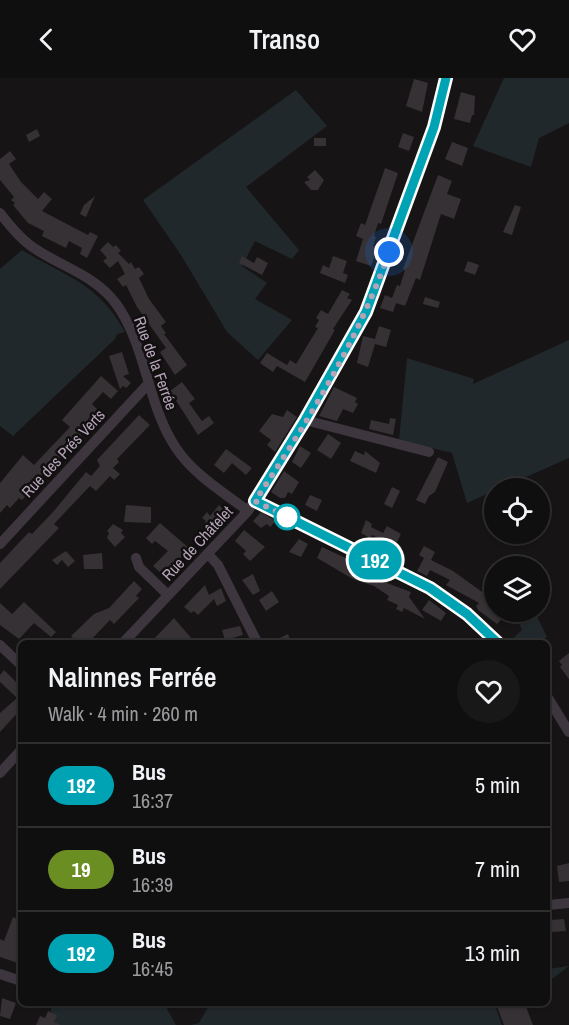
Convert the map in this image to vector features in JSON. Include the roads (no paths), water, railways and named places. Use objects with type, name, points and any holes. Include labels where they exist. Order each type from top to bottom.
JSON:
[{"type":"street","name":"Rue de Châtelet","points":[[126,640],[248,511],[356,332],[375,294],[434,127],[446,78]]},
{"type":"street","name":"Rue de la Ferrée","points":[[0,213],[30,246],[91,279],[106,292],[128,324],[164,426],[183,458],[210,483],[248,511]]},
{"type":"street","name":"Rue des Prés Verts","points":[[0,544],[149,383]]},
{"type":"street","points":[[305,420],[429,452]]},
{"type":"street","points":[[255,501],[430,588],[467,614],[495,640]]},
{"type":"street","points":[[208,554],[218,565],[256,640]]},
{"type":"street","name":"Rue de Châtelet","points":[[136,558],[139,567],[168,595]]},
{"type":"street","points":[[0,645],[18,662]]},
{"type":"street","points":[[550,701],[569,732]]},
{"type":"street","points":[[0,772],[18,753]]},
{"type":"street","points":[[550,905],[569,903]]},
{"type":"street","points":[[0,974],[18,980]]}]
